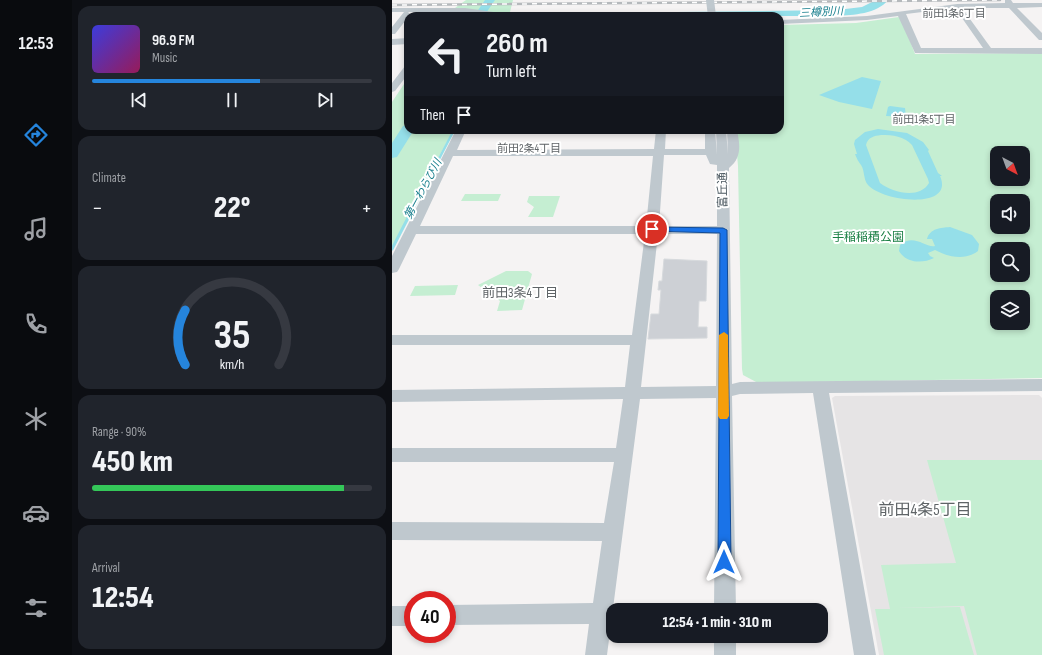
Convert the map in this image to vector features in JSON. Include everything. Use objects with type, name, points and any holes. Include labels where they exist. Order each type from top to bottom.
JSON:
[{"type":"street","points":[[710,0],[712,12]]},
{"type":"street","points":[[784,22],[851,20],[956,6],[1008,3],[1042,5]]},
{"type":"street","points":[[1008,3],[1042,38]]},
{"type":"street","points":[[956,6],[989,51]]},
{"type":"street","points":[[392,10],[465,10],[479,12]]},
{"type":"street","points":[[392,14],[404,14]]},
{"type":"street","points":[[901,14],[918,51],[1042,51]]},
{"type":"street","points":[[392,32],[404,17]]},
{"type":"street","points":[[392,42],[404,41]]},
{"type":"street","points":[[392,89],[396,80],[404,72]]},
{"type":"street","points":[[392,269],[460,134]]},
{"type":"street","points":[[596,655],[632,394],[652,229],[661,134]]},
{"type":"street","points":[[710,134],[711,152],[714,163],[730,162],[735,152],[733,134]]},
{"type":"street","name":"富丘通","points":[[721,134],[723,162],[725,603]]},
{"type":"street","points":[[450,153],[711,152]]},
{"type":"street","points":[[411,230],[723,230]]},
{"type":"street","points":[[392,340],[638,340]]},
{"type":"street","points":[[392,396],[724,392],[740,388],[1042,385]]},
{"type":"street","points":[[820,388],[865,655]]},
{"type":"street","points":[[392,455],[623,455]]},
{"type":"street","points":[[392,531],[613,532]]},
{"type":"street","points":[[456,615],[601,613]]},
{"type":"street","points":[[392,616],[404,616]]},
{"type":"street","points":[[725,643],[725,655]]},
{"type":"shaded area","points":[[1039,395],[1042,398],[1042,655],[879,655],[832,398],[835,396]]},
{"type":"green space","points":[[466,0],[513,0],[510,12],[452,12],[455,8]]},
{"type":"green space","name":"手稲稲積公園","points":[[899,17],[901,18],[915,54],[1042,53],[1042,378],[758,383],[743,375],[738,166],[735,134],[784,134],[784,25],[856,23]]},
{"type":"green space","points":[[404,84],[404,134],[451,134],[392,247],[392,102]]},
{"type":"green space","points":[[465,194],[501,194],[498,201],[461,201]]},
{"type":"green space","points":[[529,196],[560,196],[553,217],[528,217],[534,207],[527,202]]},
{"type":"green space","points":[[506,271],[528,271],[532,274],[522,310],[497,311],[500,301],[478,285]]},
{"type":"green space","points":[[458,285],[455,295],[410,296],[415,286]]},
{"type":"green space","points":[[927,460],[1042,460],[1042,655],[977,655],[964,606],[896,608],[960,607],[974,655],[884,655],[875,609],[890,609],[881,565],[956,563]]},
{"type":"water","points":[[862,77],[881,81],[872,109],[839,102],[819,95]]},
{"type":"water","points":[[888,107],[905,108],[906,117],[886,116]]},
{"type":"water","points":[[878,129],[907,133],[923,142],[929,150],[928,151],[938,173],[942,176],[940,176],[942,187],[937,194],[928,198],[915,200],[901,199],[876,191],[868,185],[865,180],[862,167],[855,154],[857,154],[854,144],[855,140],[865,132]],"holes":[[[885,135],[902,138],[912,145],[928,179],[929,183],[925,188],[912,193],[905,193],[891,189],[880,183],[866,145],[868,140],[872,137]]]},
{"type":"water","points":[[950,227],[972,235],[979,244],[978,251],[968,256],[956,257],[945,255],[935,250],[928,253],[934,258],[919,262],[906,258],[899,251],[900,245],[910,240],[935,246],[932,239],[927,239],[928,235],[936,229]]},
{"type":"building","points":[[664,259],[707,261],[706,301],[699,301],[698,327],[707,327],[707,338],[648,339],[651,314],[659,314],[661,290],[658,290],[659,281],[662,281]]},
{"type":"waterway","points":[[482,12],[490,0]]},
{"type":"waterway","name":"三樽別川","points":[[784,14],[851,12],[871,7],[883,0]]},
{"type":"waterway","points":[[392,154],[405,134]]},
{"type":"waterway","name":"第一わらび川","points":[[428,180],[452,134]]},
{"type":"waterway","name":"第一わらび川","points":[[392,249],[428,179]]},
{"type":"railway","points":[[392,5],[1000,0]]},
{"type":"slow traffic","points":[[724,335],[724,416]]},
{"type":"district","name":"前田1条6丁目","points":[[954,13]]},
{"type":"district","name":"前田1条5丁目","points":[[924,119]]},
{"type":"district","name":"前田2条4丁目","points":[[529,148]]},
{"type":"district","name":"前田3条4丁目","points":[[520,293]]},
{"type":"district","name":"前田4条5丁目","points":[[925,510]]},
{"type":"route","points":[[652,229],[723,230],[724,562]]}]
